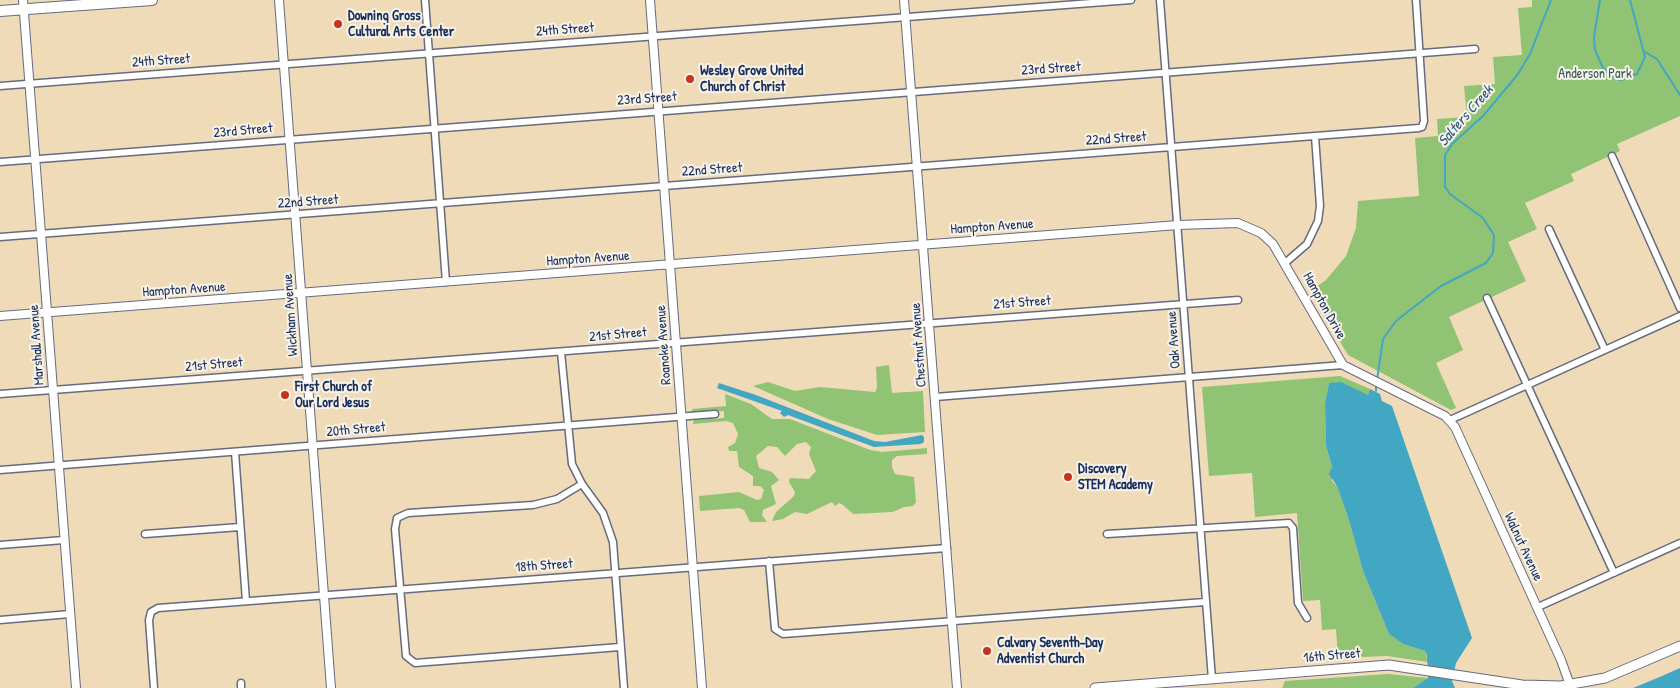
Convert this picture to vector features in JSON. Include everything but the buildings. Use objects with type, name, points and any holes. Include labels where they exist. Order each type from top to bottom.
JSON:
[{"type":"main road","points":[[0,12],[24,5],[152,0]]},
{"type":"main road","name":"16th Street","points":[[1095,688],[1376,666],[1422,669],[1532,686],[1570,685],[1614,675],[1680,646]]},
{"type":"street","name":"Wickham Avenue","points":[[279,0],[332,688]]},
{"type":"street","points":[[425,0],[446,282]]},
{"type":"street","name":"Roanoke Avenue","points":[[650,0],[702,688]]},
{"type":"street","name":"Chestnut Avenue","points":[[904,0],[957,688]]},
{"type":"street","name":"24th Street","points":[[0,86],[1131,0]]},
{"type":"street","name":"Oak Avenue","points":[[1160,0],[1212,679]]},
{"type":"street","points":[[1416,0],[1420,54]]},
{"type":"street","name":"Marshall Avenue","points":[[24,5],[76,688]]},
{"type":"street","name":"23rd Street","points":[[0,162],[1475,49]]},
{"type":"street","name":"22nd Street","points":[[0,237],[1419,128],[1424,124],[1420,54]]},
{"type":"street","points":[[1285,263],[1307,244],[1318,221],[1320,206],[1315,136]]},
{"type":"street","points":[[1612,156],[1680,308]]},
{"type":"street","name":"Hampton Drive","points":[[1178,225],[1227,222],[1246,225],[1268,239],[1285,263],[1343,365]]},
{"type":"street","name":"Hampton Avenue","points":[[0,316],[1178,225]]},
{"type":"street","points":[[1549,229],[1605,350]]},
{"type":"street","points":[[1487,298],[1614,573]]},
{"type":"street","name":"21st Street","points":[[0,394],[1238,300]]},
{"type":"street","points":[[935,397],[1343,365],[1450,420],[1680,316]]},
{"type":"street","points":[[561,352],[569,453],[582,484],[598,503],[607,522],[612,542],[624,688]]},
{"type":"street","name":"20th Street","points":[[0,470],[715,414]]},
{"type":"street","name":"Walnut Avenue","points":[[1450,420],[1538,607],[1570,685]]},
{"type":"street","points":[[235,452],[246,601]]},
{"type":"street","points":[[582,484],[557,499],[533,505],[401,515],[397,518],[395,529],[406,656],[415,663],[620,647]]},
{"type":"street","points":[[1107,534],[1284,522],[1293,528],[1298,603],[1307,618]]},
{"type":"street","points":[[145,534],[240,527]]},
{"type":"street","points":[[0,545],[64,540]]},
{"type":"street","points":[[1538,607],[1680,543]]},
{"type":"street","name":"18th Street","points":[[154,688],[149,619],[151,612],[158,608],[947,548]]},
{"type":"street","points":[[770,561],[775,629],[777,634],[1206,602]]},
{"type":"street","points":[[0,620],[70,614]]},
{"type":"green space","name":"Anderson Park","points":[[1532,0],[1680,0],[1680,116],[1617,144],[1620,151],[1571,174],[1574,181],[1525,203],[1537,229],[1508,242],[1526,281],[1449,317],[1463,350],[1436,363],[1456,408],[1451,410],[1348,355],[1310,291],[1326,280],[1346,256],[1356,228],[1358,201],[1419,196],[1415,138],[1438,136],[1437,119],[1467,117],[1464,86],[1495,84],[1493,57],[1522,55],[1518,8],[1532,7]]},
{"type":"green space","points":[[889,365],[892,393],[923,391],[925,432],[877,435],[828,419],[753,386],[768,382],[795,391],[820,387],[875,392],[877,388],[876,367]]},
{"type":"green space","points":[[1340,376],[1370,389],[1368,395],[1329,383],[1325,403],[1326,446],[1332,468],[1332,481],[1337,486],[1349,520],[1363,571],[1389,634],[1403,644],[1425,651],[1428,662],[1387,656],[1338,658],[1336,629],[1322,630],[1320,600],[1303,601],[1297,513],[1255,517],[1252,473],[1209,476],[1202,387]]},
{"type":"green space","points":[[725,394],[751,404],[772,419],[790,419],[870,450],[882,452],[927,448],[927,454],[897,456],[892,460],[895,474],[914,477],[916,502],[913,506],[904,507],[893,512],[853,514],[843,505],[839,503],[835,506],[832,502],[807,514],[795,512],[783,519],[772,521],[776,512],[794,496],[795,492],[789,482],[790,478],[809,479],[816,471],[809,454],[811,447],[806,442],[797,444],[785,456],[777,447],[768,446],[756,456],[759,468],[772,472],[779,480],[771,486],[776,504],[763,510],[762,515],[767,522],[750,522],[744,510],[739,508],[700,511],[699,496],[739,492],[757,500],[761,499],[764,490],[760,486],[753,486],[753,476],[739,467],[737,451],[729,451],[728,447],[735,443],[738,434],[733,423],[726,421],[693,424],[694,420],[724,418],[724,411],[692,413],[692,409],[726,406]]},
{"type":"green space","points":[[1388,674],[1428,678],[1413,688],[1282,688],[1285,681]]},
{"type":"water","points":[[1341,382],[1368,395],[1370,389],[1380,394],[1382,401],[1392,406],[1472,638],[1456,663],[1452,681],[1455,688],[1413,688],[1428,678],[1425,651],[1403,644],[1389,634],[1363,571],[1349,520],[1337,486],[1329,474],[1332,467],[1326,446],[1325,403],[1329,383]]},
{"type":"water","points":[[719,383],[756,395],[874,441],[885,442],[922,435],[924,442],[921,444],[874,447],[788,415],[784,417],[780,413],[782,411],[717,388]]},
{"type":"water","points":[[1680,668],[1680,688],[1633,688],[1662,676]]},
{"type":"waterway","name":"Salters Creek","points":[[1377,380],[1383,339],[1396,321],[1441,286],[1486,263],[1493,253],[1494,235],[1483,218],[1450,194],[1445,187],[1445,155],[1453,143],[1483,116],[1518,74],[1530,54],[1551,0]]},
{"type":"waterway","name":"Salters Creek","points":[[1600,0],[1594,37],[1595,50],[1603,68],[1612,77],[1621,80],[1637,74],[1645,57],[1630,0]]},
{"type":"waterway","points":[[1645,52],[1657,59],[1680,95]]},
{"type":"waterway","name":"Salters Creek","points":[[1376,385],[1376,391]]},
{"type":"place","name":"Downing Gross Cultural Arts Center","points":[[338,24]]},
{"type":"place","name":"Wesley Grove United Church of Christ","points":[[690,79]]},
{"type":"place","name":"First Church of Our Lord Jesus","points":[[285,395]]},
{"type":"place","name":"Discovery STEM Academy","points":[[1068,477]]},
{"type":"place","name":"Calvary Seventh-Day Adventist Church","points":[[987,651]]}]
